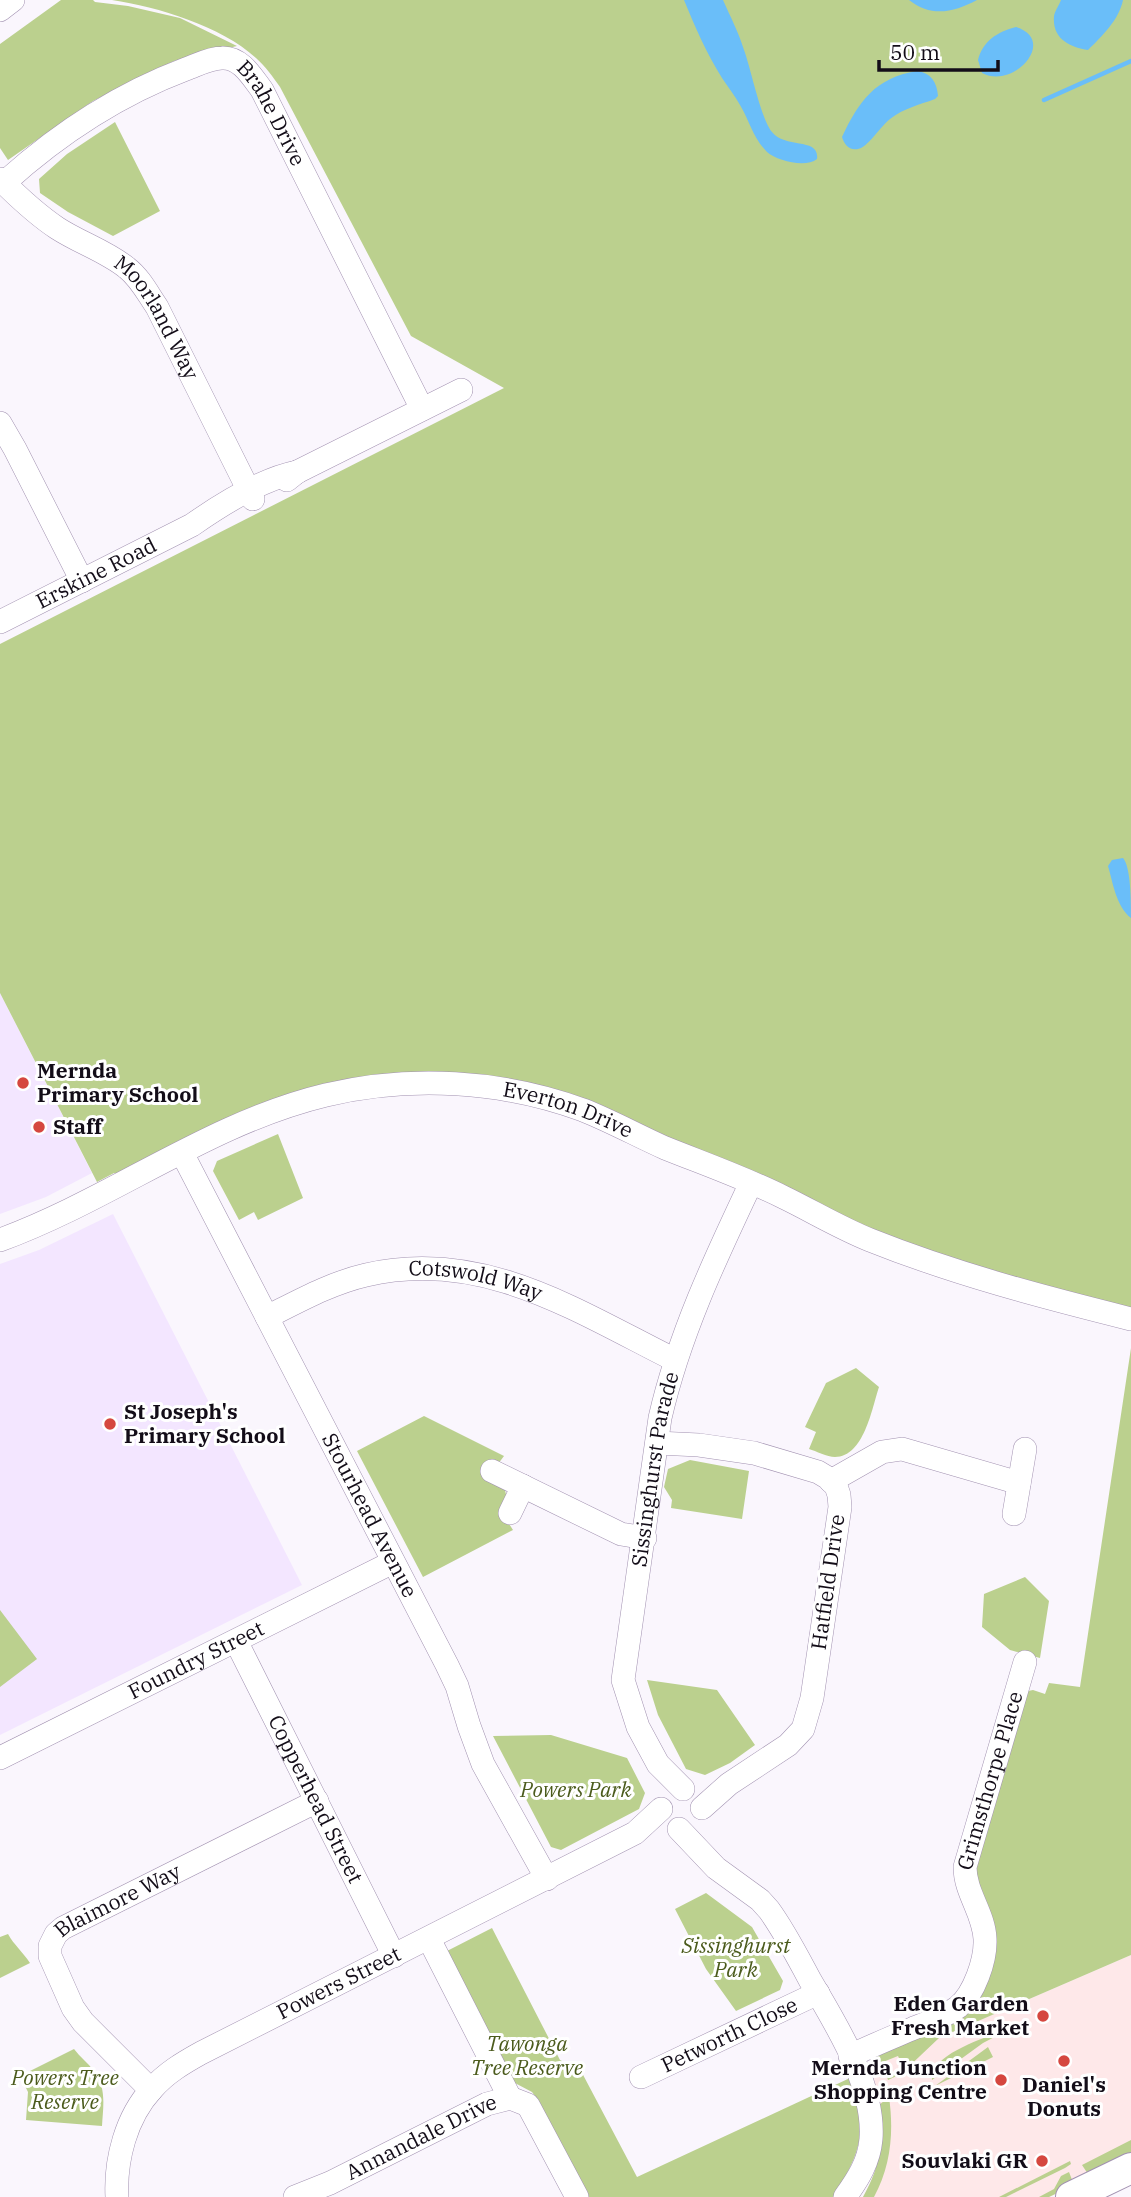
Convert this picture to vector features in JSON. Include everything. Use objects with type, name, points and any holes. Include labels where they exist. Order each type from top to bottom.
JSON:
[{"type":"main road","points":[[1071,2197],[1131,2168]]},
{"type":"street","points":[[0,10],[13,0]]},
{"type":"street","name":"Brahe Drive","points":[[1,180],[73,128],[131,92],[182,70],[222,58],[231,59],[242,65],[262,90],[422,409]]},
{"type":"street","name":"Moorland Way","points":[[1,180],[36,213],[59,230],[110,256],[144,286],[251,495]]},
{"type":"street","name":"Erskine Road","points":[[0,622],[192,525],[219,516],[251,495],[284,482],[297,472],[461,390]]},
{"type":"street","points":[[0,424],[82,581]]},
{"type":"street","name":"Everton Drive","points":[[0,1241],[40,1226],[264,1113],[294,1103],[369,1086],[432,1082],[508,1089],[582,1110],[751,1183],[840,1227],[913,1256],[1028,1293],[1131,1319]]},
{"type":"street","name":"Stourhead Avenue","points":[[182,1153],[457,1686],[487,1771],[547,1879]]},
{"type":"street","name":"Sissinghurst Parade","points":[[751,1183],[692,1314],[675,1360],[660,1418],[623,1680],[638,1727],[707,1858],[726,1877],[760,1900],[769,1910],[818,1993],[850,2056],[867,2099],[871,2139],[863,2170],[845,2197]]},
{"type":"street","name":"Cotswold Way","points":[[267,1317],[332,1286],[366,1275],[400,1270],[447,1269],[477,1273],[522,1286],[675,1360]]},
{"type":"street","points":[[657,1443],[699,1445],[754,1453],[818,1472],[835,1488],[867,1467],[875,1456],[891,1449],[914,1451],[1019,1483]]},
{"type":"street","points":[[1014,1514],[1025,1449]]},
{"type":"street","points":[[492,1471],[621,1534],[645,1538]]},
{"type":"street","points":[[510,1513],[523,1486]]},
{"type":"street","name":"Hatfield Drive","points":[[681,1809],[729,1784],[788,1745],[798,1736],[807,1721],[840,1507],[835,1488]]},
{"type":"street","name":"Foundry Street","points":[[0,1758],[393,1562]]},
{"type":"street","name":"Copperhead Street","points":[[236,1641],[394,1956]]},
{"type":"street","name":"Grimsthorpe Place","points":[[850,2056],[951,2012],[972,1990],[986,1940],[965,1877],[965,1867],[1030,1675]]},
{"type":"street","name":"Blaimore Way","points":[[151,2090],[83,2022],[73,2008],[50,1956],[50,1946],[56,1934],[63,1928],[317,1801]]},
{"type":"street","name":"Powers Street","points":[[117,2197],[117,2172],[124,2140],[140,2106],[151,2090],[167,2075],[201,2053],[681,1809]]},
{"type":"street","points":[[429,1939],[490,2061],[502,2099],[523,2102],[534,2113],[577,2197]]},
{"type":"street","name":"Petworth Close","points":[[641,2077],[818,1993]]},
{"type":"street","name":"Annandale Drive","points":[[295,2197],[330,2183],[502,2099]]},
{"type":"shaded area","name":"Mernda Primary School","points":[[0,993],[92,1173],[46,1197],[0,1214]]},
{"type":"shaded area","name":"St Joseph's Primary School","points":[[113,1214],[302,1585],[0,1735],[0,1264],[39,1250]]},
{"type":"shaded area","name":"Mernda Junction Shopping Centre","points":[[1131,1955],[1131,2157],[1049,2197],[863,2197],[875,2174],[881,2149],[867,2069]]},
{"type":"green space","points":[[61,0],[93,0],[180,18],[237,46],[174,61],[93,101],[8,160],[0,148],[0,44]]},
{"type":"green space","points":[[112,0],[1131,0],[1131,1311],[919,1250],[670,1141],[413,1075],[122,1175],[114,1173],[97,1182],[0,993],[0,644],[504,388],[411,336],[280,87],[259,61],[242,47],[207,27],[169,13]]},
{"type":"green space","points":[[115,122],[160,211],[113,236],[68,212],[40,193],[39,179],[67,154]]},
{"type":"green space","points":[[278,1134],[303,1198],[258,1220],[254,1212],[239,1220],[213,1171],[217,1161]]},
{"type":"green space","points":[[1131,1348],[1131,1955],[939,2038],[901,2074],[888,2080],[887,2077],[904,2069],[898,2056],[878,2064],[875,2055],[977,1999],[973,1877],[1028,1691],[1045,1694],[1049,1683],[1080,1687]]},
{"type":"green space","points":[[856,1368],[879,1387],[860,1440],[845,1455],[835,1457],[809,1449],[816,1432],[805,1427],[826,1383]]},
{"type":"green space","points":[[424,1416],[504,1456],[498,1464],[507,1498],[502,1513],[513,1530],[423,1577],[357,1451]]},
{"type":"green space","points":[[690,1460],[749,1471],[742,1519],[671,1508],[672,1500],[664,1487],[668,1469]]},
{"type":"green space","points":[[1025,1577],[1049,1601],[1040,1658],[1010,1650],[982,1627],[984,1594]]},
{"type":"green space","points":[[0,1610],[37,1659],[0,1687]]},
{"type":"green space","points":[[647,1680],[717,1690],[755,1745],[730,1763],[705,1775],[686,1769],[658,1715]]},
{"type":"green space","name":"Powers Park","points":[[551,1735],[627,1758],[645,1793],[639,1809],[561,1850],[551,1847],[493,1736]]},
{"type":"green space","name":"Sissinghurst Park","points":[[706,1893],[752,1927],[783,1981],[780,1990],[736,2011],[706,1969],[675,1909]]},
{"type":"green space","name":"Tawonga Tree Reserve","points":[[492,1928],[560,2060],[581,2071],[637,2177],[850,2078],[860,2112],[861,2127],[856,2153],[834,2197],[586,2197],[538,2100],[532,2092],[513,2082],[447,1951]]},
{"type":"green space","points":[[8,1934],[30,1963],[0,1978],[0,1937]]},
{"type":"green space","points":[[1003,2030],[1004,2032],[983,2043],[932,2080],[940,2062],[949,2055]]},
{"type":"green space","points":[[988,2047],[993,2057],[935,2086]]},
{"type":"green space","name":"Powers Tree Reserve","points":[[74,2049],[94,2071],[101,2084],[102,2126],[26,2120],[28,2092],[20,2076]]},
{"type":"green space","points":[[889,2097],[891,2135],[888,2161],[874,2197],[863,2197],[874,2173],[879,2152],[879,2105]]},
{"type":"green space","points":[[1131,2140],[1131,2157],[1090,2177],[1082,2165]]},
{"type":"green space","points":[[1070,2161],[1071,2164],[1065,2168],[1006,2197],[999,2197]]},
{"type":"green space","points":[[1069,2172],[1074,2185],[1049,2197],[1039,2197],[1054,2189],[1061,2176]]},
{"type":"water","points":[[684,0],[723,0],[742,44],[768,126],[778,137],[813,148],[817,159],[806,163],[784,161],[762,147],[711,59]]},
{"type":"water","points":[[909,0],[977,0],[960,8],[935,11]]},
{"type":"water","points":[[1061,0],[1123,0],[1114,21],[1088,50],[1069,44],[1056,31],[1054,16]]},
{"type":"water","points":[[1016,27],[1028,33],[1033,42],[1027,61],[1007,75],[982,73],[978,60],[983,48],[997,35]]},
{"type":"water","points":[[917,71],[932,79],[938,96],[895,115],[862,148],[852,149],[847,146],[842,137],[855,112],[870,93],[890,79]]},
{"type":"water","points":[[1123,858],[1129,877],[1131,918],[1118,901],[1108,866],[1112,860]]},
{"type":"waterway","points":[[1044,100],[1131,61]]},
{"type":"place","name":"Mernda Primary School","points":[[23,1083]]},
{"type":"place","name":"Staff","points":[[39,1127]]},
{"type":"place","name":"St Joseph's Primary School","points":[[110,1424]]},
{"type":"place","name":"Eden Garden Fresh Market","points":[[1043,2016]]},
{"type":"place","name":"Daniel's Donuts","points":[[1064,2061]]},
{"type":"place","name":"Mernda Junction Shopping Centre","points":[[1001,2080]]},
{"type":"place","name":"Souvlaki GR","points":[[1042,2161]]}]
